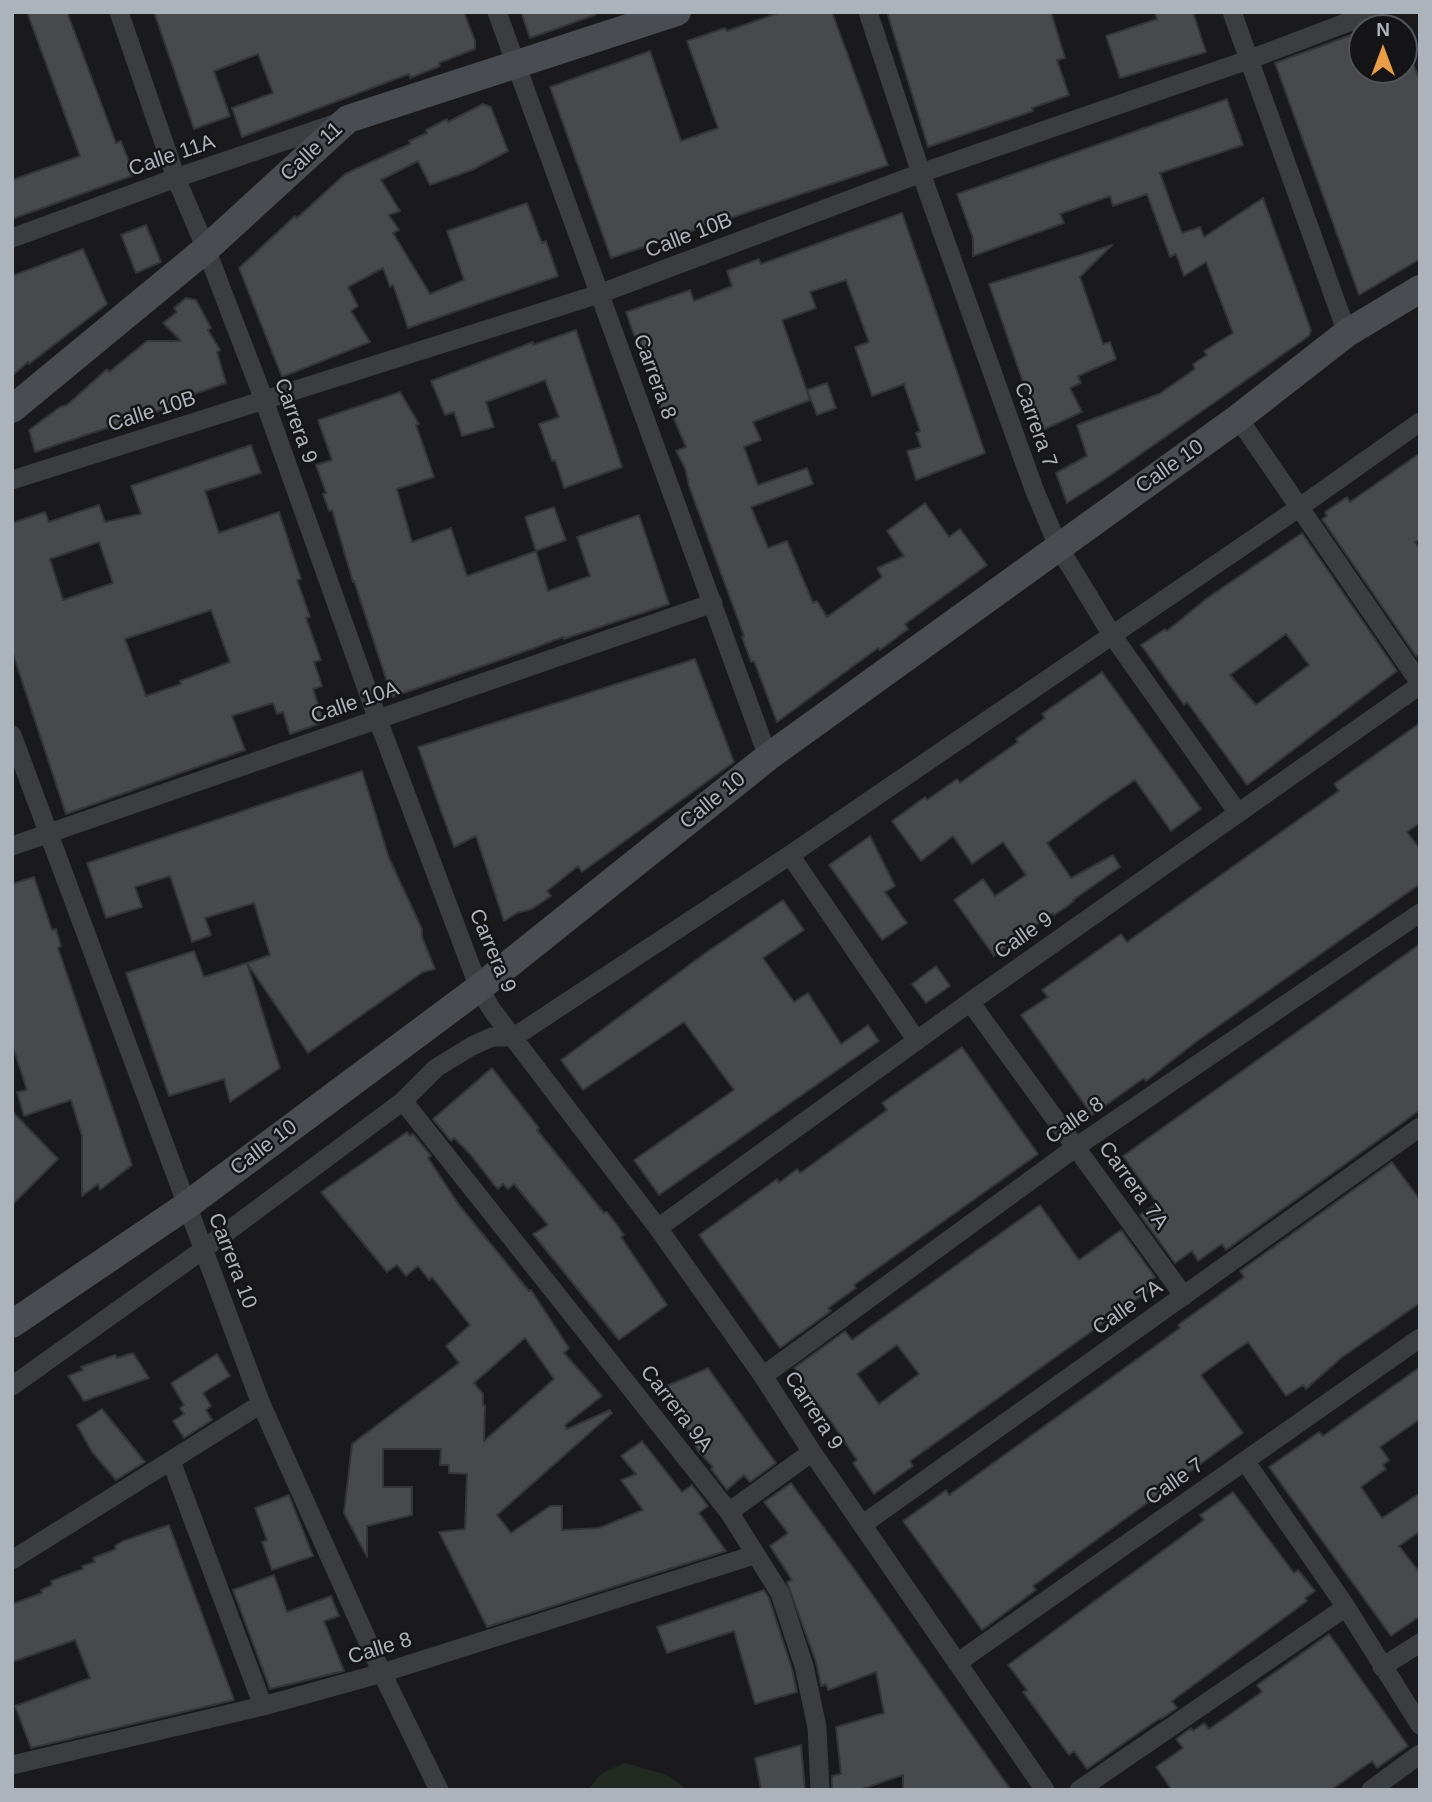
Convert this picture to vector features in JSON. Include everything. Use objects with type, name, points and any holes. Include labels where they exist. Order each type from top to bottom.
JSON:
[{"type":"main road","name":"Calle 11","points":[[12,409],[206,249],[348,119],[677,12]]},
{"type":"main road","name":"Calle 10","points":[[12,1324],[186,1206],[479,988],[768,757],[1238,418],[1347,333],[1420,289]]},
{"type":"street","name":"Carrera 9","points":[[119,12],[176,178],[264,400],[378,720],[479,988],[492,1010],[658,1228],[763,1376],[812,1452],[1045,1790]]},
{"type":"street","name":"Carrera 8","points":[[497,12],[768,757]]},
{"type":"street","name":"Carrera 7","points":[[868,12],[921,173],[1034,489],[1058,546],[1112,635],[1238,813]]},
{"type":"street","points":[[1232,12],[1347,333]]},
{"type":"street","name":"Calle 10B","points":[[12,480],[599,295],[921,173],[1248,61],[1375,12]]},
{"type":"street","name":"Calle 11A","points":[[12,238],[348,119]]},
{"type":"street","points":[[1238,418],[1420,684]]},
{"type":"street","points":[[12,1386],[204,1249],[403,1101],[436,1068],[492,1037],[514,1037],[790,855],[1300,508],[1420,422]]},
{"type":"street","name":"Calle 10A","points":[[12,846],[713,603]]},
{"type":"street","name":"Calle 9","points":[[658,1228],[970,1002],[1420,684]]},
{"type":"street","name":"Carrera 10","points":[[12,735],[261,1404],[382,1673],[439,1790]]},
{"type":"street","points":[[790,855],[917,1041]]},
{"type":"street","name":"Calle 8","points":[[763,1376],[1076,1147],[1420,914]]},
{"type":"street","name":"Carrera 7A","points":[[970,1002],[1184,1296]]},
{"type":"street","name":"Carrera 9A","points":[[403,1101],[729,1513],[780,1593],[804,1666],[817,1727],[820,1790]]},
{"type":"street","name":"Calle 7A","points":[[862,1525],[1184,1296],[1417,1135]]},
{"type":"street","name":"Calle 7","points":[[957,1663],[1420,1338]]},
{"type":"street","points":[[12,1560],[261,1404]]},
{"type":"street","points":[[729,1513],[812,1452]]},
{"type":"street","points":[[171,1461],[263,1706]]},
{"type":"street","points":[[1245,1461],[1346,1607],[1420,1725]]},
{"type":"street","name":"Calle 8","points":[[12,1765],[263,1706],[382,1673],[754,1555]]},
{"type":"street","points":[[1079,1790],[1346,1607]]},
{"type":"street","points":[[1382,1667],[1420,1643]]},
{"type":"street","points":[[1371,1790],[1420,1754]]},
{"type":"shaded area","points":[[624,1763],[665,1774],[688,1790],[588,1790],[601,1774]]},
{"type":"building","points":[[27,12],[67,12],[116,143],[121,141],[134,175],[12,219],[12,180],[80,156]]},
{"type":"building","points":[[154,12],[464,12],[475,41],[475,49],[410,78],[409,74],[242,137],[232,108],[273,93],[258,54],[214,71],[230,116],[194,129]]},
{"type":"building","points":[[521,12],[595,12],[595,15],[530,38]]},
{"type":"building","points":[[781,12],[832,12],[888,165],[611,258],[550,87],[650,51],[681,141],[718,128],[687,41],[725,28],[727,31]]},
{"type":"building","points":[[887,12],[1051,12],[1065,58],[1057,60],[1069,95],[1032,108],[1033,111],[928,147]]},
{"type":"building","points":[[1155,12],[1193,12],[1206,52],[1120,78],[1106,36],[1157,19]]},
{"type":"building","points":[[1348,36],[1348,84],[1418,84],[1418,76],[1420,81],[1420,259],[1359,295],[1275,63]]},
{"type":"building","points":[[1227,99],[1243,145],[1160,173],[1182,233],[1200,227],[1204,237],[1263,198],[1311,330],[1309,336],[1067,503],[1056,473],[1087,456],[1077,425],[1159,394],[1195,369],[1193,364],[1207,355],[1204,351],[1233,333],[1206,262],[1184,276],[1176,254],[1170,257],[1147,194],[1113,206],[1110,196],[1060,214],[1064,223],[973,256],[973,238],[957,194]]},
{"type":"building","points":[[483,104],[491,107],[508,151],[472,170],[430,185],[418,161],[381,180],[400,211],[389,215],[399,230],[393,233],[430,294],[464,280],[447,231],[527,203],[542,243],[546,241],[558,276],[408,328],[393,285],[390,287],[383,268],[348,287],[358,306],[351,311],[370,342],[282,377],[239,268],[345,174],[410,144],[409,141],[447,119],[448,122]]},
{"type":"building","points":[[902,213],[985,453],[916,480],[907,451],[921,447],[916,433],[920,431],[904,384],[872,396],[855,347],[869,342],[846,280],[810,292],[816,308],[782,320],[810,400],[753,422],[761,440],[744,447],[758,485],[807,468],[813,484],[751,507],[768,548],[787,541],[813,603],[817,601],[827,617],[882,577],[877,568],[904,556],[887,531],[925,503],[949,537],[960,529],[987,565],[905,624],[908,629],[880,650],[878,648],[777,722],[754,661],[751,662],[685,468],[676,451],[686,447],[671,412],[663,415],[641,354],[641,342],[634,335],[626,312],[690,290],[694,301],[732,286],[727,271],[759,259],[761,264]]},
{"type":"building","points":[[146,225],[161,262],[136,273],[121,235]]},
{"type":"building","points":[[1112,245],[1080,277],[1103,344],[1110,342],[1116,359],[1078,376],[1081,383],[1070,388],[1082,412],[1040,431],[989,284]]},
{"type":"building","points":[[83,249],[107,304],[12,376],[12,276]]},
{"type":"building","points":[[186,298],[196,300],[211,328],[208,330],[220,350],[217,352],[226,383],[174,401],[175,404],[161,410],[35,452],[29,430],[60,407],[67,405],[107,369],[109,372],[147,341],[181,341],[163,323],[177,312],[174,308]]},
{"type":"building","points":[[576,330],[622,467],[564,488],[539,424],[559,417],[545,380],[486,402],[494,427],[462,436],[454,412],[445,415],[431,381],[533,342],[533,345]]},
{"type":"building","points":[[827,383],[836,408],[817,415],[807,390]]},
{"type":"building","points":[[400,392],[419,424],[416,425],[434,477],[397,489],[412,542],[451,528],[467,576],[536,551],[548,591],[590,576],[577,537],[639,515],[669,604],[564,639],[563,637],[392,697],[332,510],[329,511],[323,494],[326,493],[316,465],[332,460],[318,420]]},
{"type":"building","points":[[251,445],[261,473],[205,491],[219,533],[279,512],[301,579],[297,580],[310,617],[306,618],[321,660],[314,662],[322,686],[313,689],[324,722],[290,734],[283,712],[277,714],[273,703],[232,716],[245,750],[66,814],[12,651],[12,523],[45,512],[49,522],[99,505],[105,522],[141,514],[131,486]],"holes":[[[99,542],[113,583],[63,600],[50,559]],[[211,610],[230,662],[146,696],[125,639]]]},
{"type":"building","points":[[1420,453],[1420,539],[1415,542],[1420,549],[1420,653],[1416,656],[1322,519],[1327,516],[1325,512],[1335,505],[1347,497],[1350,502]]},
{"type":"building","points":[[554,507],[566,540],[536,551],[525,517]]},
{"type":"building","points":[[1302,533],[1397,671],[1247,785],[1187,702],[1184,705],[1141,645],[1165,629],[1167,631],[1206,599]],"holes":[[[1286,634],[1309,665],[1256,705],[1230,675]]]},
{"type":"building","points":[[695,659],[734,762],[582,872],[578,866],[547,891],[551,896],[532,909],[517,913],[504,921],[476,836],[454,847],[418,747]]},
{"type":"building","points":[[1102,672],[1201,809],[1171,831],[1135,780],[1104,801],[1047,843],[1071,878],[1113,855],[1120,867],[994,956],[954,900],[983,879],[995,896],[1026,875],[1003,842],[972,864],[953,836],[921,861],[892,821],[925,797],[927,800],[957,779],[960,783],[1018,742],[1016,739],[1045,718],[1042,714]]},
{"type":"building","points":[[1420,723],[1420,823],[1407,832],[1420,849],[1420,884],[1197,1041],[1146,1081],[1144,1078],[1092,1115],[1021,1015],[1048,997],[1042,990],[1121,934],[1127,942],[1339,791],[1334,784]]},
{"type":"building","points":[[362,771],[389,858],[422,929],[422,937],[435,969],[423,972],[308,1053],[247,963],[270,955],[254,903],[205,918],[211,935],[192,942],[170,876],[135,887],[142,907],[106,918],[87,863]]},
{"type":"building","points":[[870,836],[895,886],[885,892],[907,923],[882,940],[829,865]]},
{"type":"building","points":[[34,877],[52,930],[56,929],[61,946],[58,948],[132,1165],[100,1190],[98,1184],[82,1196],[82,1136],[71,1100],[24,1116],[17,1092],[27,1090],[12,1044],[12,884]]},
{"type":"building","points":[[783,900],[804,930],[763,958],[794,1002],[808,993],[841,1044],[868,1025],[879,1041],[659,1195],[634,1160],[734,1090],[684,1022],[583,1090],[561,1060],[704,954]]},
{"type":"building","points":[[1420,944],[1420,1110],[1226,1250],[1222,1244],[1198,1261],[1192,1251],[1175,1263],[1140,1215],[1157,1203],[1123,1156]]},
{"type":"building","points":[[194,951],[204,977],[247,963],[280,1068],[230,1102],[224,1079],[169,1096],[126,973]]},
{"type":"building","points":[[936,966],[950,986],[926,1003],[912,984]]},
{"type":"building","points":[[962,1047],[1038,1154],[854,1285],[856,1288],[828,1308],[831,1311],[780,1348],[699,1235],[777,1179],[779,1183],[797,1169],[800,1173],[887,1110],[882,1103]]},
{"type":"building","points":[[492,1068],[539,1128],[537,1130],[604,1213],[607,1212],[617,1225],[624,1235],[621,1237],[667,1305],[619,1340],[533,1234],[548,1225],[514,1184],[508,1189],[503,1184],[498,1189],[470,1154],[454,1138],[451,1141],[433,1119]]},
{"type":"building","points":[[12,1111],[58,1159],[12,1205]]},
{"type":"building","points":[[407,1132],[410,1136],[413,1134],[431,1156],[428,1158],[459,1205],[529,1291],[531,1290],[569,1348],[564,1353],[602,1396],[565,1425],[567,1429],[610,1410],[612,1413],[497,1515],[511,1533],[550,1506],[562,1506],[562,1530],[599,1528],[643,1510],[621,1480],[636,1474],[621,1456],[642,1441],[682,1492],[692,1485],[708,1506],[699,1513],[726,1551],[487,1627],[439,1532],[465,1529],[467,1474],[449,1473],[449,1465],[440,1465],[441,1449],[383,1449],[383,1487],[412,1487],[412,1515],[367,1526],[367,1557],[344,1513],[352,1444],[459,1363],[446,1346],[470,1325],[432,1277],[429,1280],[418,1266],[406,1276],[397,1265],[387,1272],[321,1192]],"holes":[[[525,1338],[554,1379],[484,1441],[483,1394],[474,1383]]]},
{"type":"building","points":[[1392,1162],[1420,1200],[1420,1303],[1341,1358],[1306,1389],[1303,1385],[1286,1396],[1248,1342],[1201,1375],[1243,1433],[1033,1586],[1036,1590],[982,1630],[903,1521],[946,1490],[949,1495],[1180,1328],[1178,1325],[1244,1277],[1240,1271]]},
{"type":"building","points":[[1040,1205],[1079,1260],[1121,1230],[1155,1277],[1147,1284],[1151,1289],[910,1461],[913,1466],[874,1494],[853,1463],[857,1460],[828,1417],[795,1376],[798,1373],[794,1368],[845,1331],[852,1340]],"holes":[[[897,1345],[919,1374],[879,1404],[857,1374]]]},
{"type":"building","points":[[133,1353],[149,1378],[84,1401],[68,1376],[83,1370],[81,1367],[115,1355],[117,1358]]},
{"type":"building","points":[[217,1354],[230,1376],[203,1393],[211,1406],[206,1410],[212,1420],[184,1438],[173,1421],[184,1414],[180,1408],[184,1405],[171,1383]]},
{"type":"building","points":[[1420,1367],[1420,1419],[1380,1447],[1389,1460],[1383,1465],[1386,1469],[1361,1487],[1382,1518],[1420,1493],[1420,1531],[1399,1546],[1420,1573],[1420,1616],[1391,1636],[1269,1467],[1319,1432],[1323,1436]]},
{"type":"building","points":[[708,1368],[776,1463],[750,1482],[744,1475],[727,1490],[711,1469],[713,1467],[698,1451],[683,1421],[660,1389]]},
{"type":"building","points":[[102,1409],[145,1462],[116,1480],[92,1452],[77,1425]]},
{"type":"building","points":[[791,1483],[1011,1790],[903,1790],[903,1775],[859,1790],[832,1790],[832,1776],[841,1774],[836,1727],[884,1713],[876,1672],[828,1690],[826,1684],[821,1686],[816,1662],[787,1582],[792,1580],[770,1546],[788,1533],[764,1502]]},
{"type":"building","points":[[1233,1492],[1294,1573],[1298,1570],[1315,1591],[1305,1598],[1307,1601],[1172,1701],[1177,1708],[1087,1769],[1074,1751],[1069,1755],[1023,1692],[1027,1690],[1008,1665],[1204,1520],[1200,1515]]},
{"type":"building","points":[[289,1495],[313,1556],[272,1570],[262,1542],[267,1540],[255,1508]]},
{"type":"building","points":[[169,1525],[234,1700],[31,1748],[15,1706],[90,1678],[75,1640],[12,1662],[12,1604],[42,1593],[41,1590],[52,1585],[51,1581],[83,1569],[82,1566],[95,1562],[93,1558],[116,1549],[115,1546],[123,1541]]},
{"type":"building","points":[[274,1575],[287,1612],[331,1596],[339,1616],[324,1621],[344,1671],[270,1689],[233,1590]]},
{"type":"building","points":[[764,1590],[792,1669],[797,1692],[755,1704],[734,1631],[667,1653],[657,1627]]},
{"type":"building","points":[[1329,1634],[1408,1746],[1377,1768],[1372,1761],[1331,1790],[1172,1790],[1156,1767],[1183,1748],[1176,1739],[1191,1728],[1193,1731],[1204,1723],[1209,1729],[1262,1692],[1257,1685]]},
{"type":"building","points":[[801,1745],[805,1790],[761,1790],[755,1758]]}]
